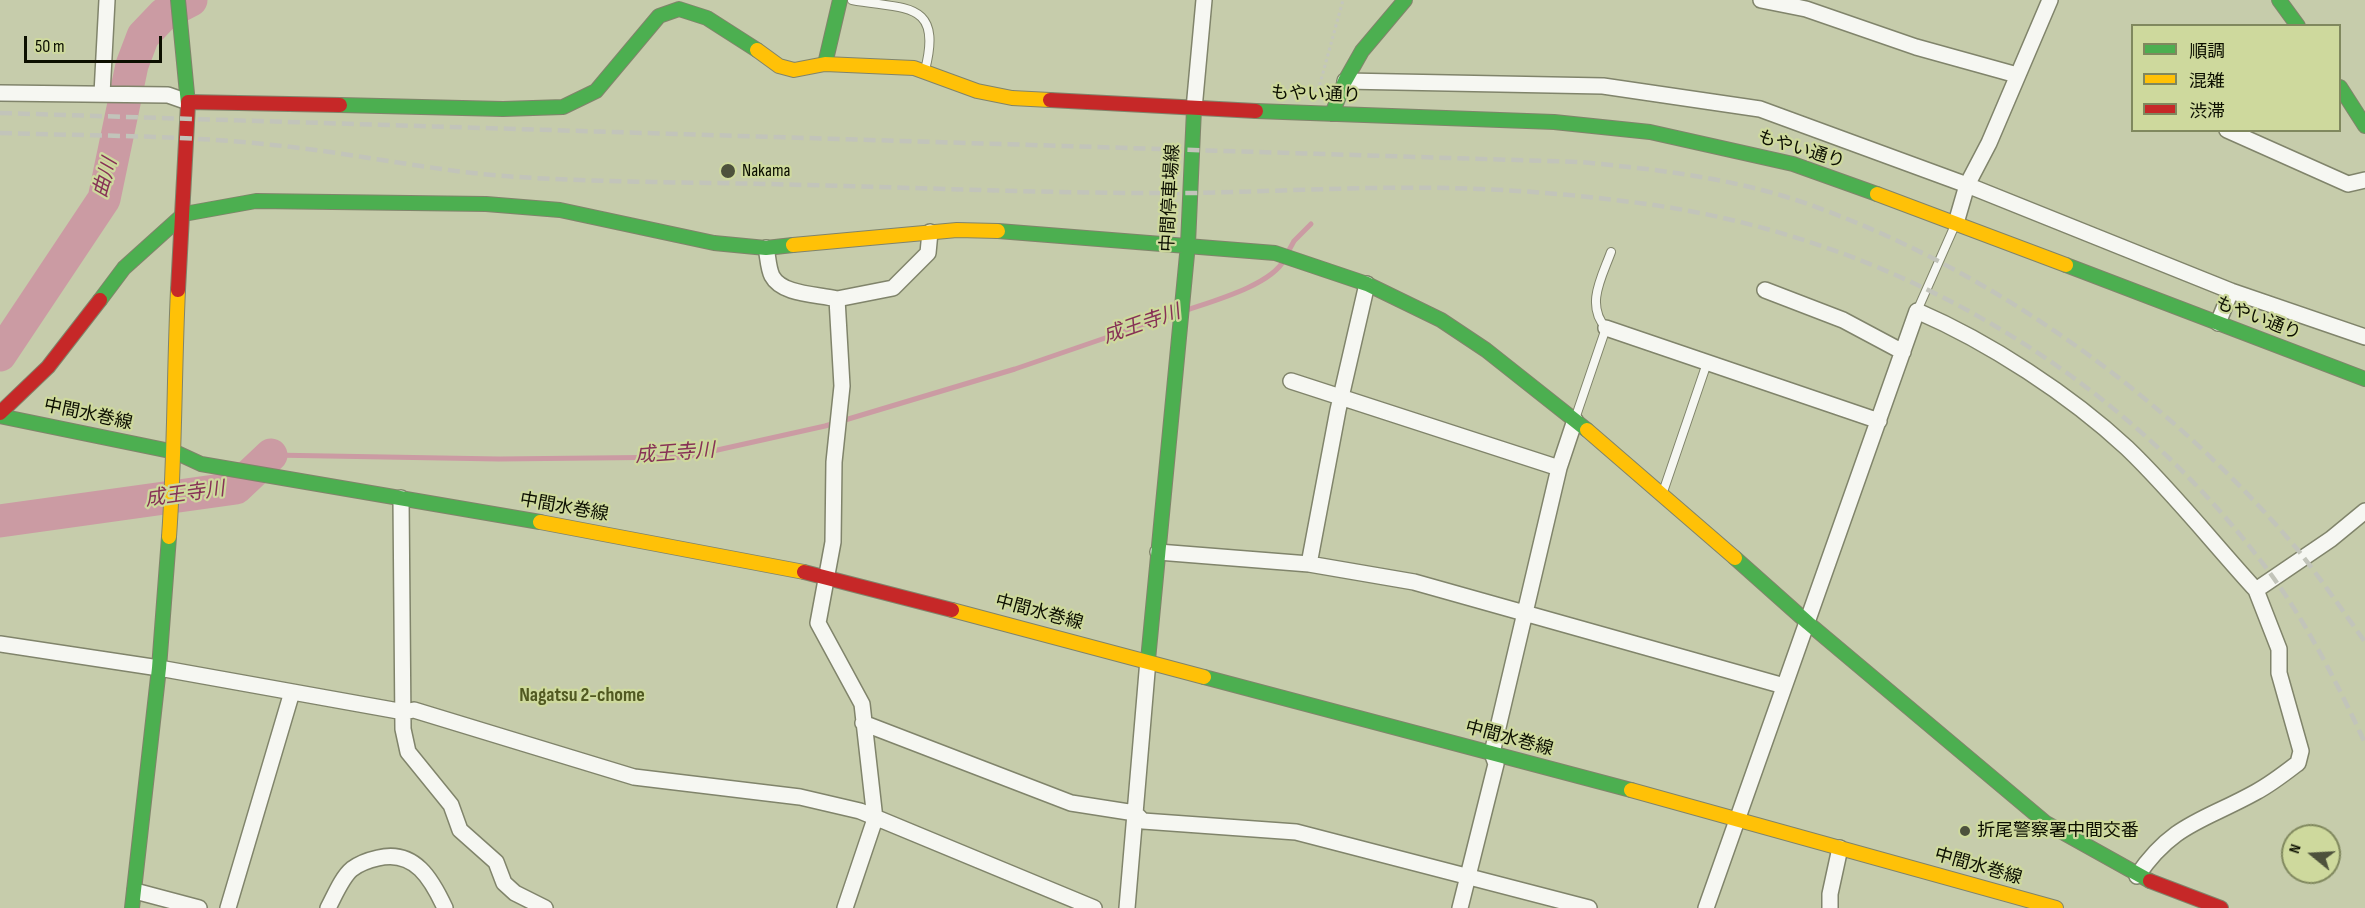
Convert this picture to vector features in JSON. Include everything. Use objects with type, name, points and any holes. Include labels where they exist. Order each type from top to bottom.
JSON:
[{"type":"street","points":[[105,94],[107,0]]},
{"type":"street","points":[[132,908],[159,668],[175,452],[174,363],[184,214],[188,102],[178,0]]},
{"type":"street","points":[[825,64],[840,0]]},
{"type":"street","points":[[0,93],[168,95],[188,102],[503,109],[563,107],[596,91],[659,16],[672,5],[704,16],[779,66],[794,70],[825,64],[914,68],[977,92],[1012,98],[1194,109],[1204,0]]},
{"type":"street","points":[[1332,114],[1345,81],[1362,51],[1405,0]]},
{"type":"street","points":[[1761,0],[1807,4],[1916,47],[2017,75]]},
{"type":"street","points":[[1956,223],[1967,184],[1989,143],[2050,0]]},
{"type":"street","points":[[2279,0],[2297,24]]},
{"type":"street","points":[[1345,81],[1603,86],[1732,103],[1797,121],[1967,184],[2231,291],[2365,337]]},
{"type":"street","points":[[2341,89],[2365,126]]},
{"type":"street","name":"もやい通り","points":[[1194,109],[1554,122],[1650,132],[1735,149],[1793,164],[1956,223],[2365,379]]},
{"type":"street","name":"中間停車場線","points":[[1148,660],[1188,244],[1194,109]]},
{"type":"street","points":[[2231,132],[2348,184],[2365,180]]},
{"type":"street","points":[[0,414],[48,367],[124,268],[184,214],[256,201],[486,204],[560,210],[714,243],[766,248],[930,232],[1012,231],[1275,253],[1367,284],[1442,320],[1486,350],[1662,493],[1808,623],[2046,823],[2137,876],[2221,908]]},
{"type":"street","points":[[766,248],[771,274],[777,283],[786,289],[837,299],[893,288],[928,253],[930,232]]},
{"type":"street","points":[[1309,564],[1341,396],[1367,284]]},
{"type":"street","points":[[1765,290],[1843,320],[1903,352]]},
{"type":"street","points":[[2218,323],[2231,291]]},
{"type":"street","points":[[837,299],[842,386],[834,462],[833,542],[818,623],[862,704],[875,819],[845,908]]},
{"type":"street","points":[[1706,908],[1917,311],[1962,330],[2093,420],[2127,449],[2256,590],[2279,649],[2279,673],[2301,751],[2298,763],[2259,791],[2172,835],[2153,852],[2137,876]]},
{"type":"street","points":[[1606,328],[1879,421]]},
{"type":"street","points":[[1291,381],[1559,468]]},
{"type":"street","name":"中間水巻線","points":[[0,414],[175,452],[201,464],[401,498],[826,576],[1737,818],[2056,908]]},
{"type":"street","points":[[1460,908],[1496,764],[1492,753],[1527,612],[1559,468],[1575,420]]},
{"type":"street","points":[[401,498],[403,729],[408,752],[451,805],[460,830],[495,862],[504,883],[515,893],[545,908]]},
{"type":"street","points":[[2256,590],[2331,538],[2365,511]]},
{"type":"street","points":[[1158,552],[1309,564],[1414,582],[1784,686]]},
{"type":"street","points":[[0,644],[159,668],[404,711],[414,710],[634,777],[800,797],[860,811],[1094,908]]},
{"type":"street","points":[[1127,908],[1148,660]]},
{"type":"street","points":[[228,908],[292,692]]},
{"type":"street","points":[[863,723],[1071,803],[1135,813],[1143,821],[1296,832],[1588,908]]},
{"type":"street","points":[[1830,908],[1830,894],[1840,848]]},
{"type":"street","points":[[328,908],[351,870],[366,861],[398,856],[412,861],[422,870],[433,884],[445,908]]},
{"type":"street","points":[[135,891],[199,908]]},
{"type":"lane","points":[[852,0],[915,9],[925,19],[931,33],[925,72]]},
{"type":"lane","points":[[1917,311],[1956,223]]},
{"type":"lane","points":[[1575,420],[1606,328],[1597,316],[1594,304],[1611,252]]},
{"type":"lane","points":[[1662,493],[1707,363]]},
{"type":"path","points":[[1312,112],[1343,0]]},
{"type":"waterway","name":"曲川","points":[[0,355],[104,199],[132,65],[143,36],[164,14],[191,0]]},
{"type":"waterway","name":"成王寺川","points":[[1288,252],[1294,241],[1311,224]]},
{"type":"waterway","name":"成王寺川","points":[[1187,310],[1226,297],[1254,284],[1267,277],[1284,260]]},
{"type":"waterway","name":"成王寺川","points":[[271,455],[499,459],[686,457],[825,426],[1015,369],[1175,314]]},
{"type":"waterway","name":"成王寺川","points":[[0,521],[236,488],[271,455]]},
{"type":"railway","points":[[0,113],[1580,162],[1662,171],[1743,185],[1796,200],[1867,227],[1936,260],[2004,298],[2070,342],[2132,389],[2191,439],[2247,493],[2297,549],[2365,642]]},
{"type":"railway","points":[[0,133],[239,142],[304,148],[487,175],[554,179],[1096,193],[1373,188],[1480,189],[1623,201],[1718,217],[1811,242],[1900,277],[1985,320],[2066,372],[2140,432],[2209,499],[2270,573],[2322,656],[2365,743]]},
{"type":"traffic: fast","points":[[178,0],[188,104]]},
{"type":"traffic: fast","points":[[825,64],[840,0]]},
{"type":"traffic: fast","points":[[1332,114],[1345,81],[1362,51],[1405,0]]},
{"type":"traffic: fast","points":[[2279,0],[2297,24]]},
{"type":"traffic: fast","points":[[340,105],[503,109],[563,107],[596,91],[659,16],[679,9],[707,18],[757,50]]},
{"type":"traffic: fast","points":[[2341,89],[2365,126]]},
{"type":"traffic: fast","points":[[1148,660],[1188,244],[1194,109]]},
{"type":"traffic: fast","points":[[1256,111],[1554,122],[1650,132],[1793,164],[1877,194]]},
{"type":"traffic: fast","points":[[100,300],[124,268],[184,214],[256,201],[486,204],[560,210],[714,243],[766,248],[793,245]]},
{"type":"traffic: fast","points":[[998,231],[1275,253],[1367,284],[1441,320],[1486,350],[1587,430]]},
{"type":"traffic: fast","points":[[2066,265],[2365,379]]},
{"type":"traffic: fast","points":[[0,416],[175,452],[201,464],[540,522]]},
{"type":"traffic: fast","points":[[132,908],[159,668],[169,537]]},
{"type":"traffic: fast","points":[[1735,558],[1808,623],[2046,823],[2150,881]]},
{"type":"traffic: fast","points":[[1204,677],[1631,790]]},
{"type":"traffic: slow","points":[[757,50],[779,66],[794,70],[825,64],[914,68],[977,91],[1012,98],[1050,100]]},
{"type":"traffic: slow","points":[[1877,194],[2066,265]]},
{"type":"traffic: slow","points":[[793,245],[957,230],[998,231]]},
{"type":"traffic: slow","points":[[169,537],[178,290]]},
{"type":"traffic: slow","points":[[1587,430],[1735,558]]},
{"type":"traffic: slow","points":[[540,522],[804,572]]},
{"type":"traffic: slow","points":[[952,610],[1204,677]]},
{"type":"traffic: slow","points":[[1631,790],[2056,908]]},
{"type":"traffic: jam","points":[[1050,100],[1256,111]]},
{"type":"traffic: jam","points":[[188,102],[340,105]]},
{"type":"traffic: jam","points":[[178,290],[188,104]]},
{"type":"traffic: jam","points":[[0,413],[48,367],[100,300]]},
{"type":"traffic: jam","points":[[804,572],[952,610]]},
{"type":"traffic: jam","points":[[2150,881],[2221,908]]},
{"type":"place","name":"Nakama","points":[[728,171]]},
{"type":"place","name":"折尾警察署中間交番","points":[[1965,831]]},
{"type":"district","name":"Nagatsu 2-chome","points":[[582,696]]}]
